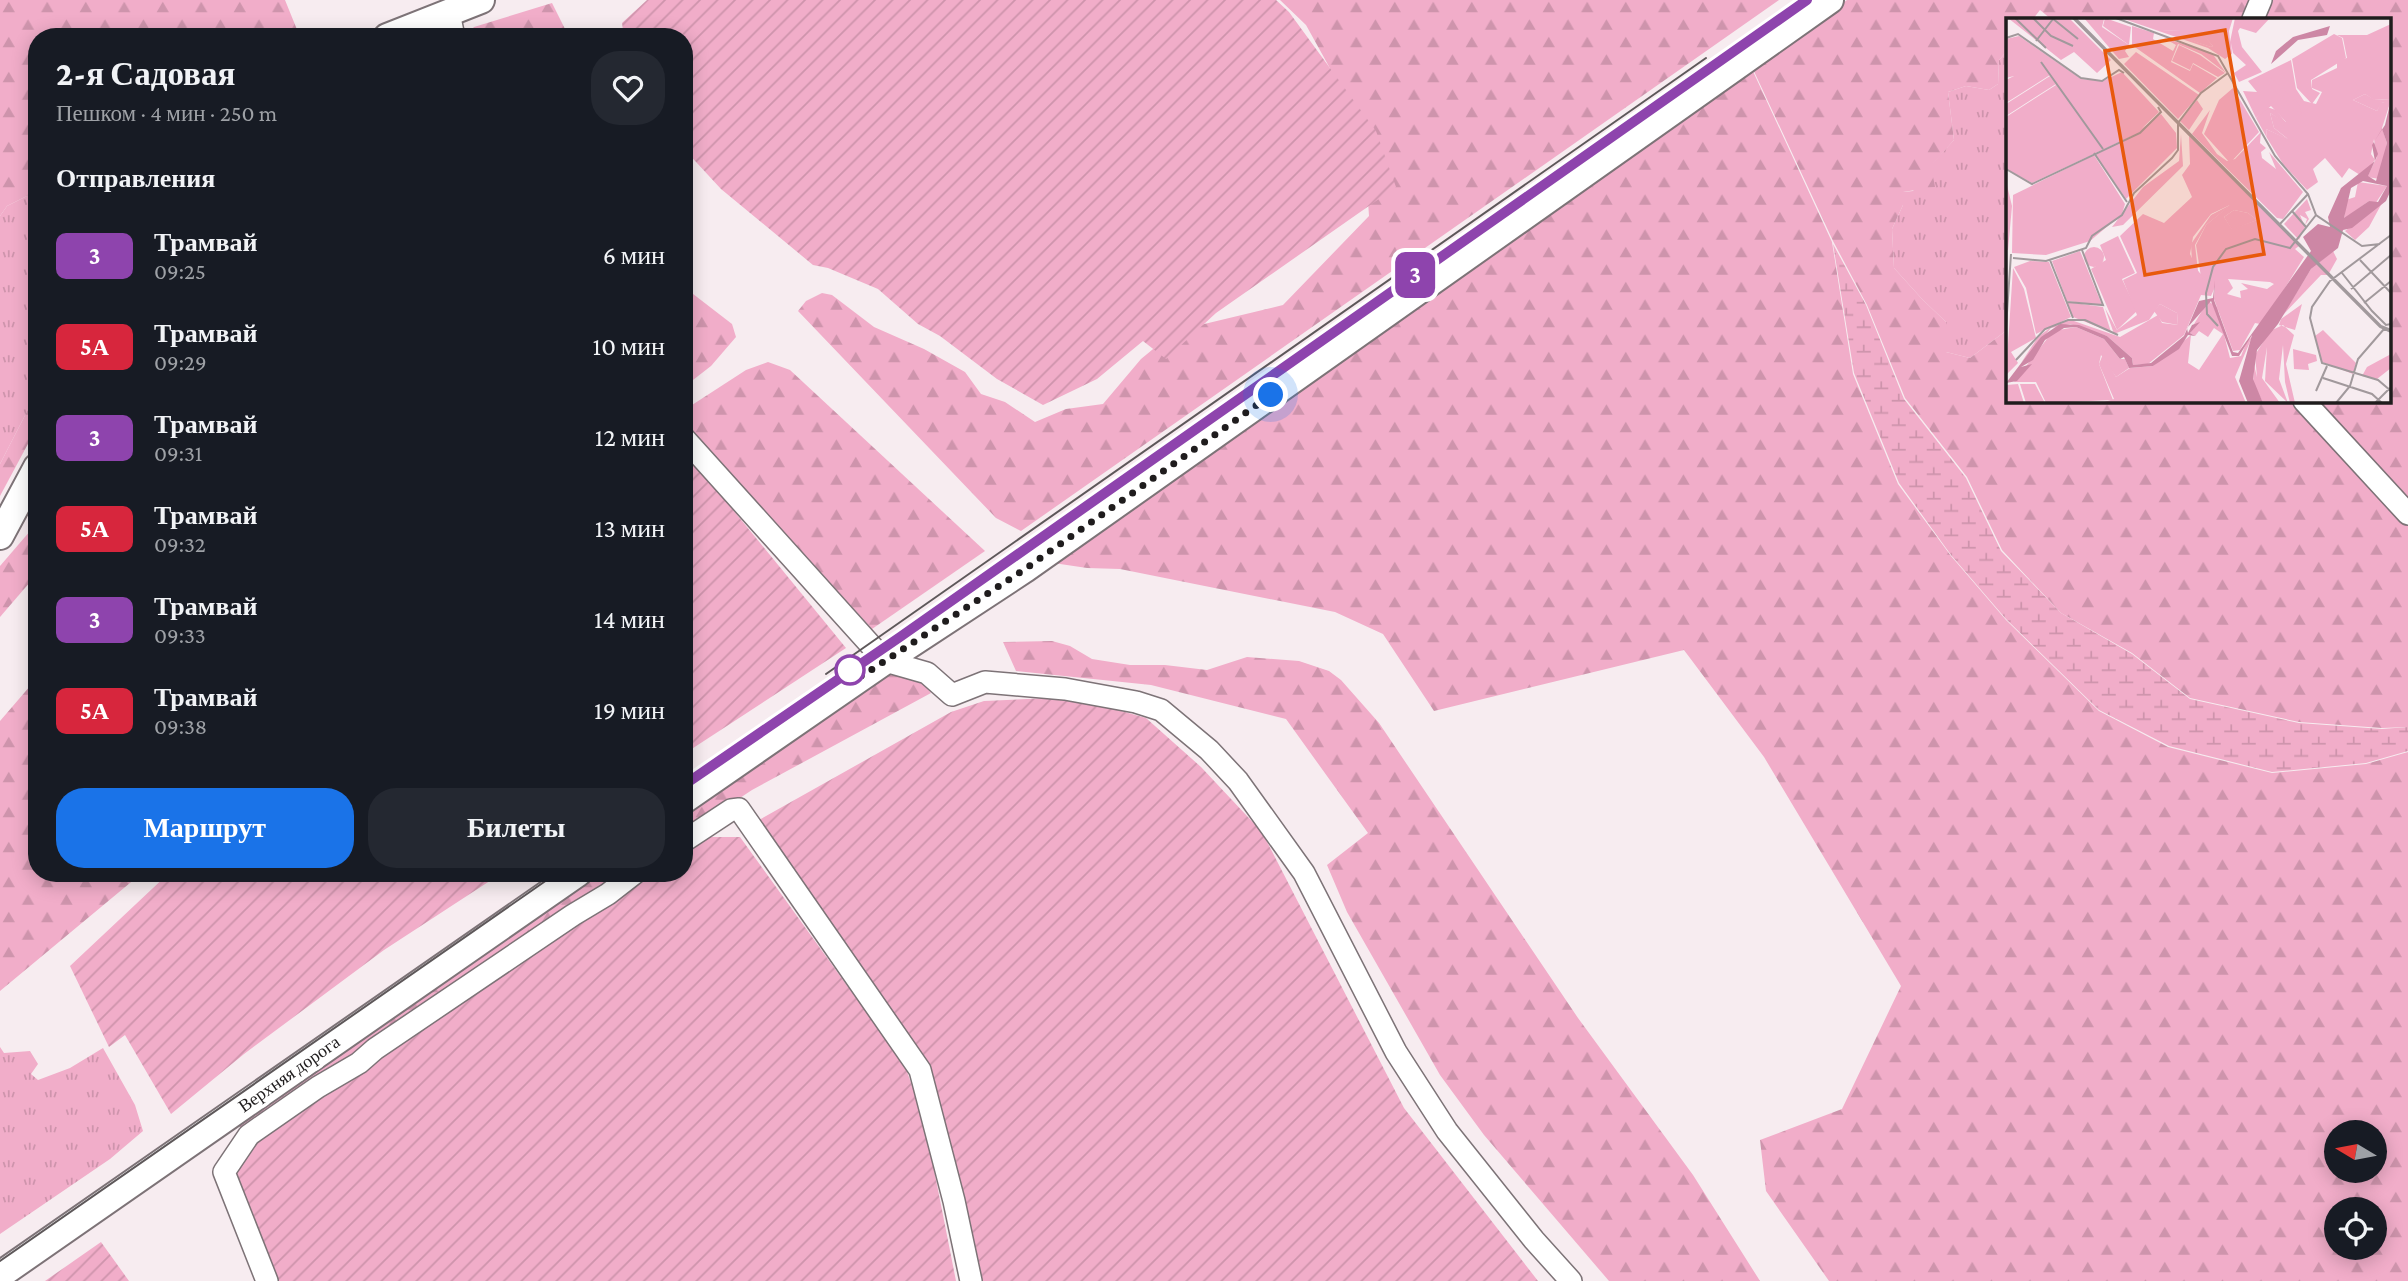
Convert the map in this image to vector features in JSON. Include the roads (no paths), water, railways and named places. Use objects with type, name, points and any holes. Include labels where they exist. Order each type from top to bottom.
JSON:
[{"type":"main road","points":[[451,25],[481,0]]},
{"type":"main road","points":[[693,794],[885,661],[1025,569],[1830,0]]},
{"type":"main road","points":[[0,536],[28,484]]},
{"type":"main road","name":"Верхняя дорога","points":[[0,1275],[566,882]]},
{"type":"street","points":[[2253,18],[2261,0]]},
{"type":"street","points":[[2305,402],[2408,514]]},
{"type":"street","points":[[693,448],[885,661],[927,673],[952,695],[985,682],[1065,689],[1136,702],[1161,710],[1209,750],[1238,781],[1304,873],[1396,1052],[1447,1131],[1534,1240],[1571,1281]]},
{"type":"street","points":[[693,835],[731,810],[739,809],[920,1070],[954,1201],[971,1281]]},
{"type":"street","points":[[267,1281],[224,1172],[249,1135],[623,882]]},
{"type":"tram line","points":[[693,778],[877,652],[1807,0]]},
{"type":"tram line","name":"3","points":[[693,779],[900,637],[1807,0]]},
{"type":"tram line","points":[[826,674],[1706,58]]},
{"type":"tram line","points":[[0,1261],[544,882]]}]
